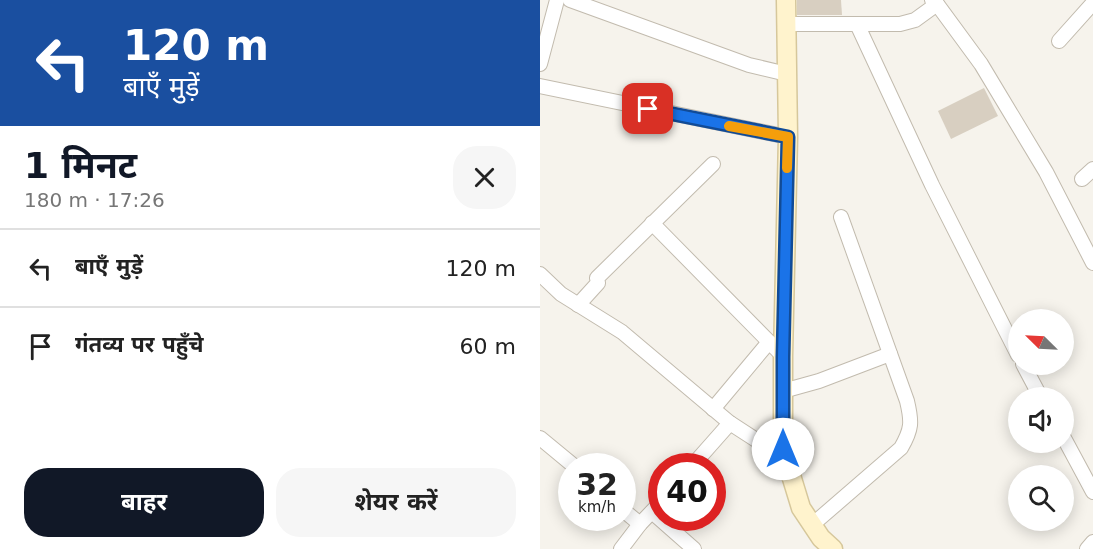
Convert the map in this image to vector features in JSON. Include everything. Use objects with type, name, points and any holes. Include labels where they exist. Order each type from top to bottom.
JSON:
[{"type":"street","points":[[540,64],[557,0]]},
{"type":"street","points":[[570,0],[762,69],[787,74]]},
{"type":"street","points":[[786,0],[788,137],[783,449],[801,508],[821,538],[833,549]]},
{"type":"street","points":[[786,24],[900,24],[915,20],[934,2],[981,64],[1005,103],[1046,172],[1093,263]]},
{"type":"street","points":[[1059,41],[1093,3]]},
{"type":"street","points":[[857,24],[932,185],[1008,336]]},
{"type":"street","points":[[540,86],[788,137]]},
{"type":"street","points":[[578,305],[598,283],[597,278],[713,164]]},
{"type":"street","points":[[1082,179],[1093,169]]},
{"type":"street","points":[[812,525],[901,448],[910,432],[911,420],[907,401],[841,217]]},
{"type":"street","points":[[652,223],[783,357]]},
{"type":"street","points":[[540,274],[561,294],[622,332],[730,423],[764,445],[783,449]]},
{"type":"street","points":[[713,409],[769,342]]},
{"type":"street","points":[[783,391],[819,381],[890,354]]},
{"type":"street","points":[[703,453],[730,423]]},
{"type":"street","points":[[540,438],[558,453]]},
{"type":"street","points":[[1072,453],[1093,492]]},
{"type":"street","points":[[621,549],[648,516]]},
{"type":"street","points":[[636,520],[640,524]]},
{"type":"street","points":[[674,531],[694,549]]},
{"type":"street","points":[[1087,549],[1093,542]]},
{"type":"building","points":[[797,0],[841,0],[842,15],[797,15]]},
{"type":"building","points":[[984,88],[998,116],[951,139],[938,111]]},
{"type":"slow traffic","points":[[729,126],[788,137],[787,168]]},
{"type":"route","points":[[648,109],[788,137],[783,449]]}]
